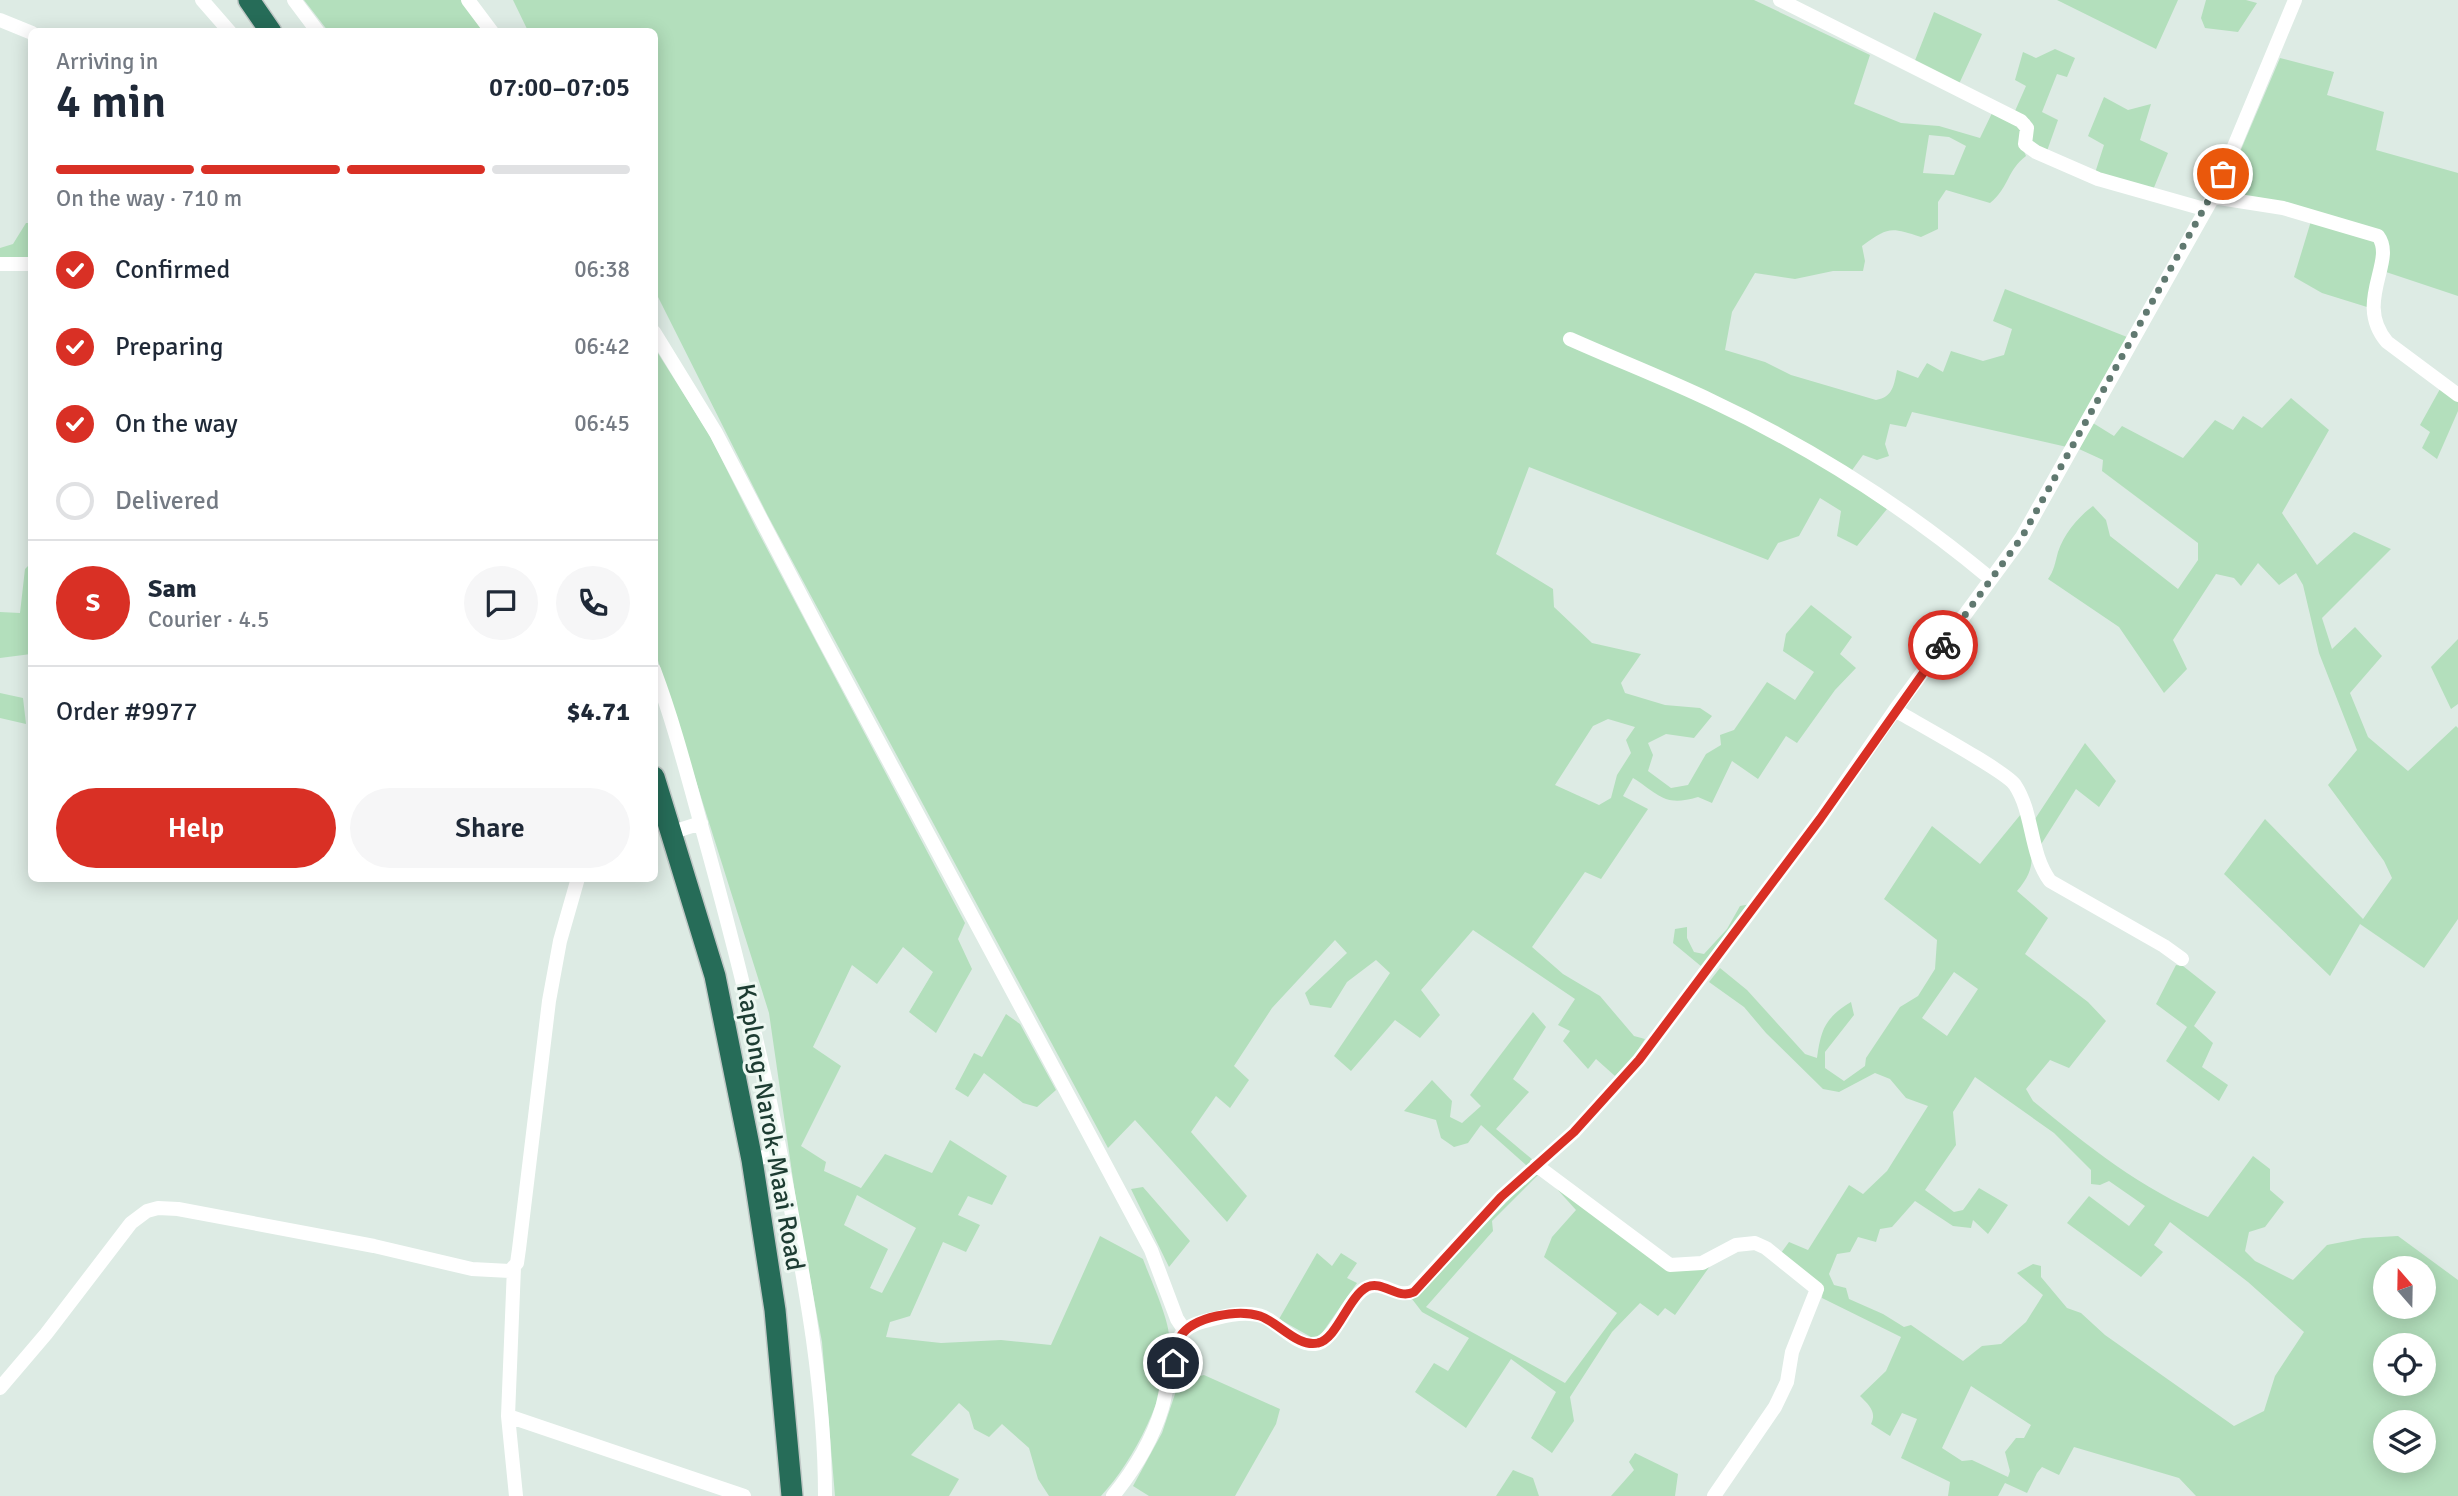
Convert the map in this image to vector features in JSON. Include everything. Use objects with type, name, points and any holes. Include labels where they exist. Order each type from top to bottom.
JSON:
[{"type":"highway","points":[[249,0],[268,28]]},
{"type":"highway","name":"Kaplong-Narok-Maai Road","points":[[658,789],[715,976],[752,1160],[775,1310],[792,1496]]},
{"type":"street","points":[[202,0],[226,28]]},
{"type":"street","points":[[294,0],[315,28]]},
{"type":"street","points":[[468,0],[489,28]]},
{"type":"street","points":[[1780,0],[2021,121],[2027,128],[2025,144],[2030,149],[2098,179],[2209,203],[2283,208],[2378,236],[2384,249],[2373,297],[2379,330],[2387,342],[2458,395]]},
{"type":"street","points":[[1113,1496],[1140,1459],[1161,1411],[1175,1348],[1185,1331],[1197,1323],[1250,1313],[1262,1317],[1306,1343],[1316,1344],[1323,1341],[1356,1296],[1366,1288],[1375,1286],[1402,1294],[1414,1292],[1501,1197],[1574,1132],[1639,1060],[1820,819],[1895,710],[2022,537],[2209,203],[2295,0]]},
{"type":"street","points":[[0,20],[28,31]]},
{"type":"street","points":[[0,264],[28,264]]},
{"type":"street","points":[[658,339],[716,433],[1082,1119],[1151,1250],[1177,1319],[1185,1331]]},
{"type":"street","points":[[1570,339],[1710,400],[1827,462],[1951,546],[1991,579]]},
{"type":"street","points":[[658,683],[701,823],[754,1020],[813,1334],[822,1419],[825,1496]]},
{"type":"street","points":[[1895,710],[2009,778],[2021,798],[2040,868],[2050,881],[2182,959]]},
{"type":"street","points":[[673,832],[701,823]]},
{"type":"street","points":[[516,1496],[508,1416],[514,1267],[519,1249],[549,1001],[560,941],[577,882]]},
{"type":"street","points":[[752,1160],[780,1153]]},
{"type":"street","points":[[1536,1165],[1670,1265],[1702,1264],[1736,1245],[1755,1243],[1766,1248],[1817,1289],[1793,1352],[1787,1382],[1714,1496]]},
{"type":"street","points":[[0,1388],[46,1334],[131,1223],[140,1215],[158,1208],[218,1214],[472,1269],[496,1272],[510,1271],[514,1267]]},
{"type":"street","points":[[508,1416],[744,1496]]},
{"type":"green space","points":[[304,0],[463,0],[482,28],[326,28]]},
{"type":"green space","points":[[513,0],[1754,0],[1870,55],[1854,104],[1901,123],[1939,126],[1980,138],[1993,111],[2023,129],[2021,144],[2026,156],[1990,203],[1946,190],[1938,202],[1938,229],[1921,237],[1895,230],[1884,232],[1862,246],[1865,261],[1863,271],[1833,271],[1795,279],[1755,273],[1732,312],[1725,350],[1765,362],[1791,375],[1876,400],[1889,393],[1897,370],[1918,378],[1927,363],[1943,372],[1951,351],[1983,361],[2004,355],[2012,329],[1993,321],[2005,289],[2127,337],[2067,447],[1912,412],[1906,427],[1890,424],[1885,444],[1889,456],[1877,460],[1863,455],[1850,473],[1751,425],[1847,480],[1887,509],[1857,546],[1837,536],[1841,511],[1820,498],[1799,536],[1778,543],[1768,560],[1529,467],[1496,554],[1553,589],[1554,607],[1592,643],[1641,654],[1621,683],[1625,693],[1665,705],[1700,708],[1712,716],[1694,738],[1666,734],[1648,743],[1653,755],[1648,771],[1671,788],[1688,785],[1706,754],[1721,745],[1720,735],[1734,730],[1767,682],[1795,700],[1814,672],[1783,651],[1786,634],[1811,605],[1852,637],[1840,654],[1856,668],[1835,690],[1797,743],[1786,736],[1758,779],[1732,761],[1712,803],[1698,797],[1677,801],[1663,798],[1633,778],[1623,796],[1648,809],[1601,879],[1585,872],[1532,947],[1563,974],[1600,996],[1634,1036],[1645,1039],[1632,1060],[1615,1076],[1596,1059],[1588,1069],[1563,1041],[1570,1031],[1558,1025],[1575,999],[1473,930],[1421,990],[1440,1015],[1420,1038],[1395,1020],[1351,1071],[1334,1056],[1390,973],[1376,960],[1347,982],[1331,1008],[1310,1005],[1305,993],[1347,953],[1335,940],[1272,1008],[1234,1066],[1249,1080],[1230,1108],[1216,1096],[1191,1132],[1247,1196],[1227,1222],[1135,1120],[1108,1148],[768,516],[658,297],[658,28],[527,28]],"holes":[[[1929,135],[1949,137],[1966,146],[1954,175],[1923,173]],[[1608,719],[1635,727],[1626,740],[1631,753],[1617,775],[1611,798],[1599,805],[1555,785],[1593,726]]]},
{"type":"green space","points":[[2057,0],[2178,0],[2156,49]]},
{"type":"green space","points":[[2206,0],[2246,0],[2257,3],[2238,32],[2205,28],[2201,18]]},
{"type":"green space","points":[[1934,12],[1982,34],[1959,84],[1914,63]]},
{"type":"green space","points":[[2055,49],[2075,58],[2067,77],[2057,74],[2042,112],[2058,120],[2047,151],[2032,145],[2030,120],[2015,111],[2026,86],[2015,80],[2023,52],[2036,58]]},
{"type":"green space","points":[[2280,58],[2334,72],[2327,95],[2384,112],[2376,150],[2458,173],[2458,296],[2383,271],[2388,255],[2388,241],[2382,232],[2223,192]]},
{"type":"green space","points":[[2104,97],[2128,110],[2151,104],[2140,140],[2168,153],[2153,190],[2095,173],[2104,145],[2088,136]]},
{"type":"green space","points":[[2311,221],[2376,239],[2380,253],[2367,307],[2322,293],[2294,277]]},
{"type":"green space","points":[[28,223],[28,261],[0,261],[0,248],[13,244]]},
{"type":"green space","points":[[658,353],[709,434],[965,923],[958,939],[972,969],[936,1033],[909,1012],[933,972],[903,947],[877,984],[852,965],[813,1047],[841,1066],[801,1146],[826,1162],[824,1171],[861,1188],[885,1154],[932,1173],[950,1140],[1007,1176],[992,1205],[968,1196],[958,1215],[980,1225],[966,1252],[943,1242],[910,1316],[890,1322],[886,1337],[941,1343],[1001,1340],[1051,1345],[1100,1236],[1143,1259],[1166,1318],[1168,1355],[1158,1399],[1149,1422],[1126,1463],[1101,1496],[1049,1496],[1038,1479],[1029,1448],[1002,1424],[989,1437],[974,1429],[969,1412],[959,1403],[911,1455],[959,1479],[949,1496],[835,1496],[822,1342],[798,1214],[769,1013],[658,661]],"holes":[[[857,1195],[916,1228],[882,1293],[870,1288],[888,1249],[844,1225]]]},
{"type":"green space","points":[[2440,389],[2458,402],[2458,411],[2437,459],[2422,448],[2430,432],[2420,425]]},
{"type":"green space","points":[[2291,398],[2329,430],[2282,513],[2317,565],[2354,532],[2391,549],[2322,618],[2332,649],[2355,627],[2382,656],[2350,693],[2368,737],[2408,771],[2456,726],[2458,728],[2458,919],[2424,968],[2360,924],[2330,976],[2224,874],[2265,819],[2363,919],[2392,878],[2384,861],[2328,785],[2357,750],[2319,653],[2303,585],[2296,573],[2279,585],[2258,563],[2241,586],[2234,578],[2216,574],[2173,640],[2187,669],[2164,693],[2119,627],[2048,579],[2068,532],[2093,506],[2106,520],[2110,536],[2178,589],[2198,560],[2198,543],[2102,471],[2103,460],[2079,449],[2093,423],[2114,436],[2122,426],[2183,458],[2215,420],[2233,430],[2243,416],[2262,428]]},
{"type":"green space","points":[[28,566],[28,654],[0,658],[0,612],[20,613],[25,569]]},
{"type":"green space","points":[[2458,639],[2458,704],[2451,709],[2431,667]]},
{"type":"green space","points":[[0,693],[23,698],[26,724],[0,718]]},
{"type":"green space","points":[[2085,743],[2116,781],[2099,807],[2076,789],[2040,846],[2035,819]]},
{"type":"green space","points":[[2021,814],[2030,846],[2031,863],[2025,881],[2017,891],[2048,918],[2025,954],[2088,1002],[2106,1021],[2069,1068],[2050,1060],[2026,1089],[2033,1101],[2138,1180],[2208,1217],[2253,1156],[2270,1169],[2270,1190],[2284,1202],[2265,1227],[2249,1232],[2245,1251],[2255,1261],[2293,1280],[2327,1245],[2363,1238],[2398,1236],[2425,1256],[2373,1256],[2373,1320],[2436,1320],[2436,1264],[2458,1280],[2458,1496],[2196,1496],[2179,1478],[2074,1447],[2059,1475],[2042,1467],[2027,1493],[2005,1483],[1998,1496],[1948,1496],[1950,1482],[1901,1458],[1917,1419],[1902,1413],[1890,1436],[1871,1424],[1873,1412],[1860,1396],[1886,1371],[1901,1337],[1822,1298],[1823,1287],[1781,1253],[1789,1242],[1808,1250],[1849,1185],[1863,1194],[1887,1171],[1928,1106],[1906,1098],[1890,1079],[1875,1073],[1839,1092],[1823,1089],[1766,1033],[1744,1007],[1709,982],[1720,968],[1747,990],[1805,1054],[1817,1058],[1820,1039],[1826,1025],[1835,1013],[1851,1002],[1854,1015],[1825,1052],[1825,1068],[1844,1081],[1865,1066],[1866,1058],[1900,1007],[1918,996],[1935,969],[1937,940],[1884,899],[1932,826],[1980,864]],"holes":[[[1954,972],[1978,989],[1947,1036],[1922,1018]],[[1975,1077],[2054,1133],[2091,1170],[2091,1184],[2100,1185],[2109,1181],[2145,1206],[2129,1226],[2089,1196],[2067,1223],[2141,1277],[2163,1252],[2154,1245],[2170,1222],[2248,1282],[2304,1332],[2275,1376],[2264,1411],[2234,1426],[2105,1335],[2081,1313],[2067,1308],[2041,1277],[2041,1266],[2033,1264],[2017,1273],[2043,1295],[2026,1322],[2001,1344],[1982,1346],[1963,1361],[1911,1325],[1904,1327],[1849,1299],[1846,1288],[1834,1285],[1829,1274],[1837,1254],[1850,1252],[1858,1237],[1876,1242],[1880,1229],[1892,1227],[1915,1201],[1953,1226],[1971,1228],[1973,1220],[1988,1234],[2008,1205],[1979,1188],[1963,1210],[1954,1212],[1925,1190],[1956,1145],[1953,1112]],[[1971,1386],[2031,1425],[2024,1438],[2016,1438],[2005,1452],[2010,1471],[2008,1477],[1972,1460],[1962,1461],[1942,1448]]]},
{"type":"green space","points":[[1751,904],[1702,967],[1673,943],[1675,929],[1687,927],[1687,938],[1694,952],[1704,954],[1727,929],[1740,906]]},
{"type":"green space","points":[[2176,965],[2183,966],[2216,992],[2194,1026],[2213,1043],[2202,1067],[2228,1085],[2219,1101],[2166,1061],[2187,1027],[2156,1004]]},
{"type":"green space","points":[[1533,1012],[1546,1027],[1513,1079],[1529,1092],[1496,1129],[1533,1160],[1527,1166],[1481,1125],[1468,1143],[1454,1147],[1441,1138],[1436,1120],[1404,1111],[1432,1080],[1452,1101],[1450,1117],[1462,1123],[1481,1106],[1470,1095]]},
{"type":"green space","points":[[1006,1014],[1020,1024],[1056,1090],[1037,1107],[1023,1103],[984,1073],[968,1097],[955,1089],[974,1053],[982,1057]]},
{"type":"green space","points":[[1537,1171],[1540,1173],[1492,1221],[1493,1231],[1426,1307],[1565,1383],[1617,1313],[1544,1257],[1552,1237],[1576,1210],[1547,1178],[1668,1267],[1685,1271],[1710,1266],[1675,1315],[1665,1308],[1658,1316],[1640,1303],[1612,1332],[1570,1397],[1574,1421],[1552,1453],[1531,1438],[1556,1392],[1511,1359],[1466,1428],[1415,1392],[1434,1363],[1448,1371],[1469,1338],[1422,1312],[1412,1299]]},
{"type":"green space","points":[[1143,1187],[1190,1241],[1169,1267],[1131,1189]]},
{"type":"green space","points":[[1317,1253],[1332,1266],[1341,1253],[1357,1263],[1347,1278],[1357,1283],[1320,1336],[1311,1337],[1279,1319]]},
{"type":"green space","points":[[1204,1375],[1280,1409],[1276,1424],[1235,1496],[1149,1496],[1133,1486],[1162,1433],[1181,1376],[1192,1378]]},
{"type":"green space","points":[[1635,1453],[1678,1474],[1675,1496],[1611,1496],[1634,1470],[1629,1462]]},
{"type":"green space","points":[[1513,1470],[1533,1478],[1539,1496],[1496,1496]]},
{"type":"way so far","points":[[1943,645],[2022,537],[2213,197],[2223,174]]},
{"type":"route","points":[[1173,1363],[1175,1348],[1181,1335],[1197,1323],[1250,1313],[1262,1317],[1297,1339],[1316,1344],[1327,1337],[1356,1296],[1366,1288],[1375,1286],[1402,1294],[1414,1292],[1501,1197],[1574,1132],[1639,1060],[1820,819],[1943,645]]}]
